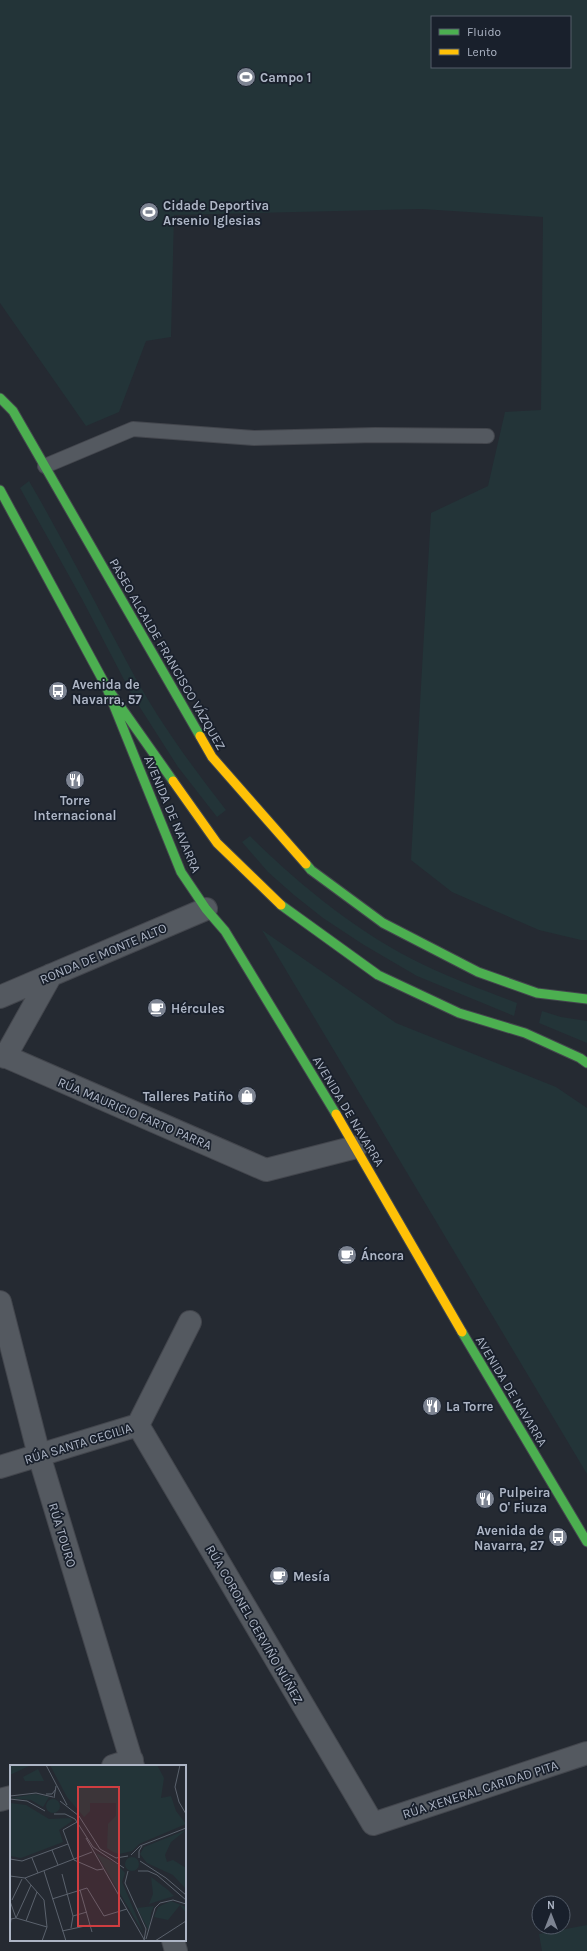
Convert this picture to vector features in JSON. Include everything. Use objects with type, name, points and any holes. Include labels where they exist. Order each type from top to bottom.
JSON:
[{"type":"main road","name":"PASEO ALCALDE FRANCISCO VÁZQUEZ","points":[[0,398],[13,411],[212,757],[311,870],[383,923],[478,972],[537,993],[587,999]]},
{"type":"main road","points":[[1,492],[106,686],[217,843],[287,911],[378,975],[459,1013],[524,1033],[580,1058],[587,1064]]},
{"type":"main road","name":"AVENIDA DE NAVARRA","points":[[106,686],[181,872],[206,909],[225,931],[356,1147],[469,1344],[587,1542]]},
{"type":"street","name":"RONDA DE MONTE ALTO","points":[[0,997],[206,909]]},
{"type":"street","name":"RÚA MAURICIO FARTO PARRA","points":[[51,975],[2,1056],[266,1170],[356,1147]]},
{"type":"street","name":"RÚA TOURO","points":[[0,1302],[39,1456],[126,1764]]},
{"type":"street","name":"RÚA SANTA CECILIA","points":[[0,1467],[138,1425],[190,1322]]},
{"type":"street","name":"RÚA CORONEL CERVIÑO NÚÑEZ","points":[[138,1425],[373,1824]]},
{"type":"street","name":"RÚA XENERAL CARIDAD PITA","points":[[373,1824],[587,1753]]},
{"type":"street","points":[[0,1800],[10,1797]]},
{"type":"lane","points":[[45,466],[133,429],[254,438],[375,435],[487,436]]},
{"type":"shaded area","points":[[0,0],[587,0],[587,940],[581,940],[539,930],[452,892],[411,860],[431,513],[488,486],[505,412],[541,410],[543,217],[422,209],[174,215],[171,337],[146,341],[119,412],[86,426],[0,303]]},
{"type":"shaded area","points":[[29,481],[55,526],[138,683],[161,721],[226,810],[217,817],[178,767],[132,695],[82,599],[20,488]]},
{"type":"shaded area","points":[[250,836],[289,873],[354,924],[400,953],[424,965],[517,1003],[514,1016],[417,976],[364,945],[323,918],[268,872],[242,842]]},
{"type":"shaded area","points":[[262,930],[396,1023],[556,1087],[587,1108],[587,1474]]},
{"type":"shaded area","points":[[542,1011],[561,1017],[587,1021],[587,1043],[539,1023]]},
{"type":"shaded area","points":[[587,1925],[587,1951],[542,1951],[539,1935],[571,1935],[571,1928]]},
{"type":"traffic: fast","points":[[0,398],[13,411],[200,736]]},
{"type":"traffic: fast","points":[[0,490],[106,686],[173,781]]},
{"type":"traffic: fast","points":[[106,686],[181,872],[206,909],[225,931],[336,1114]]},
{"type":"traffic: fast","points":[[306,864],[311,870],[383,923],[478,972],[537,993],[587,999]]},
{"type":"traffic: fast","points":[[281,905],[378,975],[459,1013],[525,1033],[580,1058],[587,1063]]},
{"type":"traffic: fast","points":[[462,1332],[587,1542]]},
{"type":"traffic: slow","points":[[200,736],[212,757],[306,864]]},
{"type":"traffic: slow","points":[[173,781],[217,843],[281,905]]},
{"type":"traffic: slow","points":[[336,1114],[462,1332]]},
{"type":"place","name":"Campo 1","points":[[246,77]]},
{"type":"place","name":"Cidade Deportiva Arsenio Iglesias","points":[[149,212]]},
{"type":"place","name":"Avenida de Navarra, 57","points":[[58,691]]},
{"type":"place","name":"Torre Internacional","points":[[75,780]]},
{"type":"place","name":"Hércules","points":[[157,1008]]},
{"type":"place","name":"Talleres Patiño","points":[[247,1096]]},
{"type":"place","name":"Áncora","points":[[347,1255]]},
{"type":"place","name":"La Torre","points":[[432,1406]]},
{"type":"place","name":"Pulpeira O' Fiuza","points":[[485,1499]]},
{"type":"place","name":"Avenida de Navarra, 27","points":[[558,1537]]},
{"type":"place","name":"Mesía","points":[[279,1576]]}]
